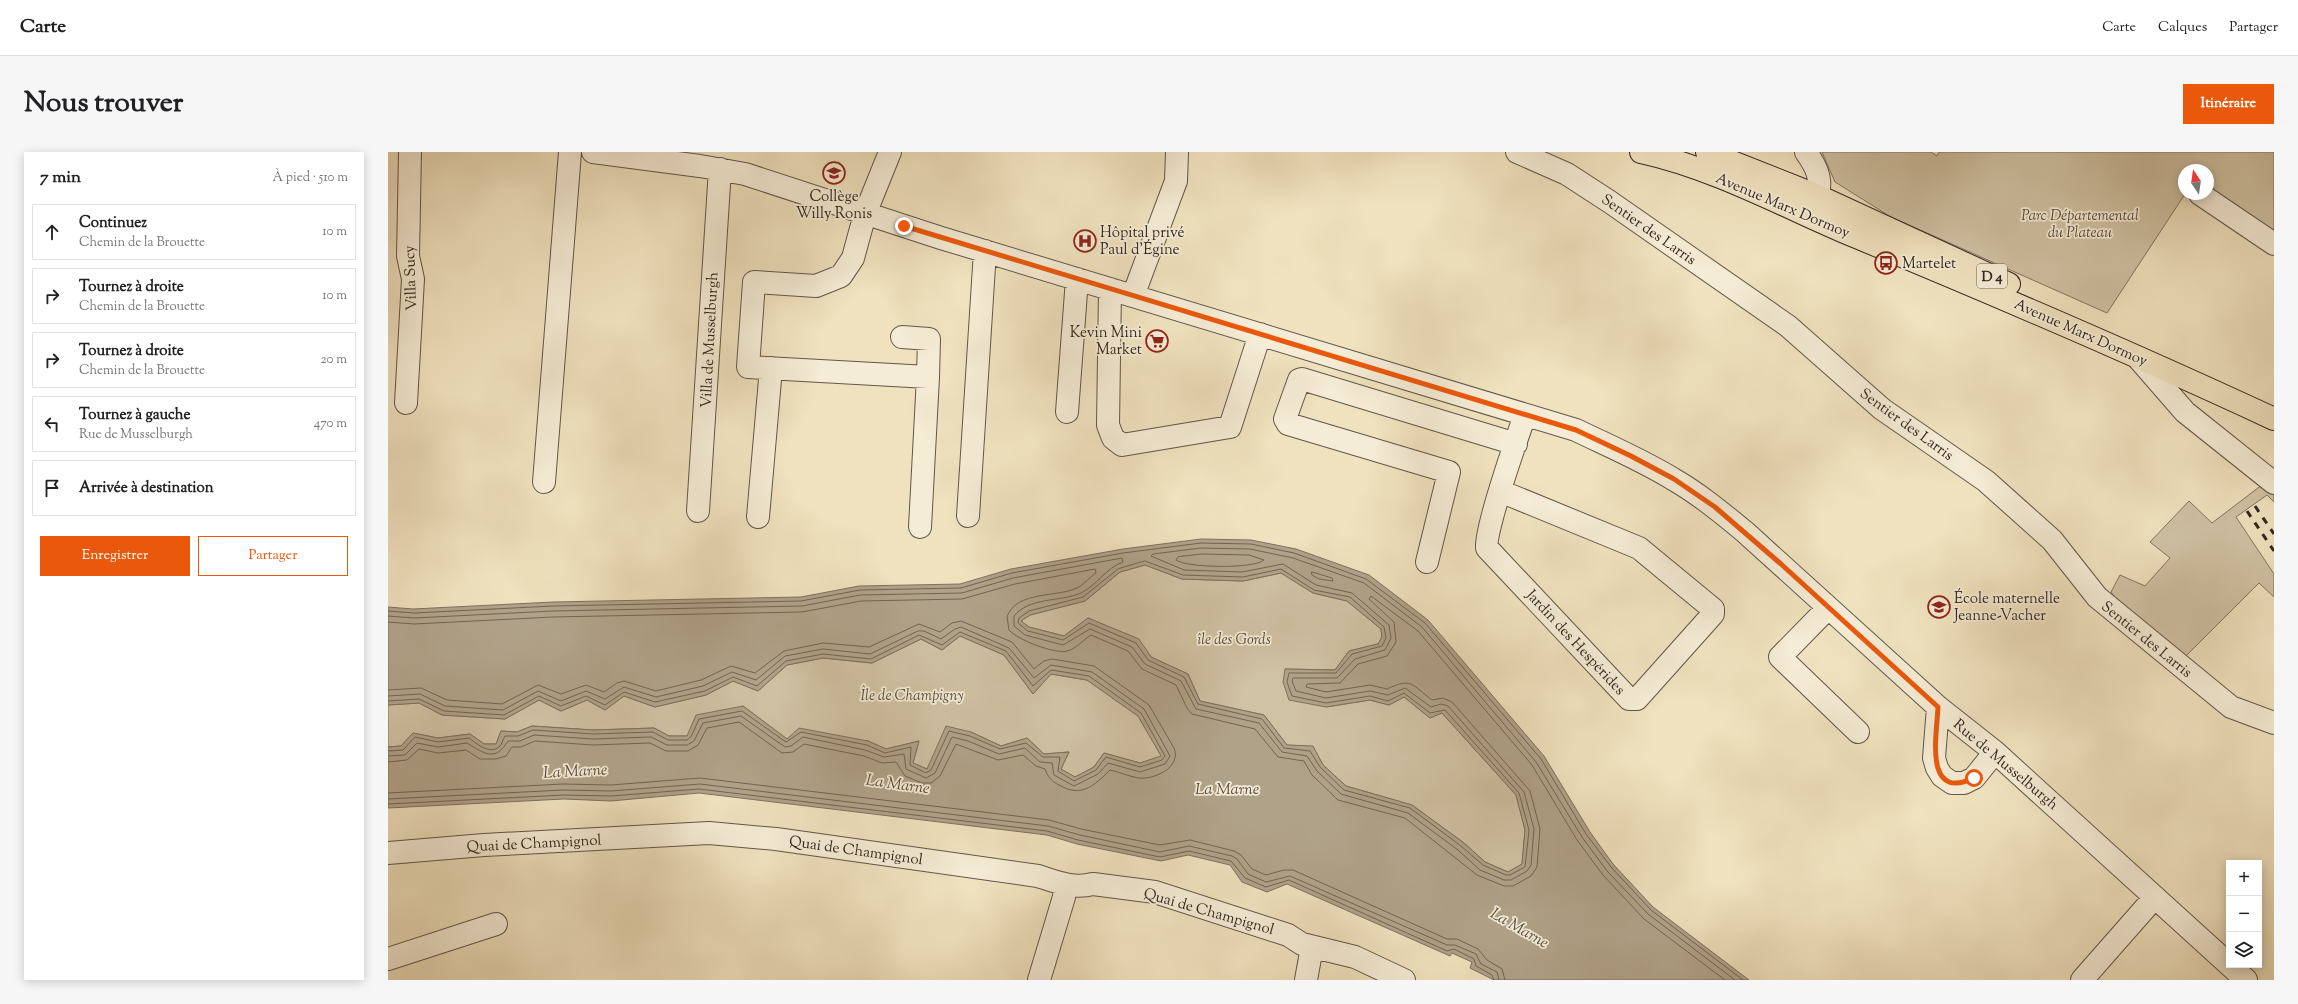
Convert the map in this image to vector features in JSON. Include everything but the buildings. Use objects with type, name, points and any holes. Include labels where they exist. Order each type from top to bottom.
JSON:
[{"type":"main road","name":"Avenue Marx Dormoy","points":[[1641,152],[1661,156],[1750,188],[1812,217],[1984,289],[2274,419]]},
{"type":"main road","name":"Avenue Marx Dormoy","points":[[1707,152],[1818,196],[2274,405]]},
{"type":"street","name":"Villa Sucy","points":[[406,403],[413,279],[408,256],[410,152]]},
{"type":"street","points":[[544,482],[570,152]]},
{"type":"street","name":"Rue de Musselburgh","points":[[593,152],[720,169],[744,174],[984,251],[1576,430],[1631,456],[1674,479],[1715,507],[1745,532],[1938,707],[1995,752],[2246,980]]},
{"type":"street","points":[[890,152],[865,214],[853,258],[841,276],[816,286],[754,282],[748,367],[928,377]]},
{"type":"street","points":[[1133,296],[1176,181],[1177,152]]},
{"type":"street","name":"Sentier des Larris","points":[[1517,152],[1567,174],[1610,202],[1788,326],[1882,409],[1986,481],[2052,540],[2096,597],[2231,707],[2274,723]]},
{"type":"street","points":[[1806,152],[1817,168],[1820,186],[1812,217]]},
{"type":"street","name":"Villa de Musselburgh","points":[[698,511],[720,169]]},
{"type":"street","points":[[2209,200],[2274,244]]},
{"type":"street","points":[[968,516],[984,251]]},
{"type":"street","points":[[1067,412],[1077,279]]},
{"type":"street","points":[[1110,289],[1108,425],[1113,438],[1122,445],[1230,427],[1260,334]]},
{"type":"street","points":[[902,337],[929,339],[920,527]]},
{"type":"street","points":[[1310,382],[1321,353]]},
{"type":"street","points":[[2138,358],[2185,412],[2274,483]]},
{"type":"street","points":[[758,517],[771,368]]},
{"type":"street","points":[[1427,562],[1449,472],[1288,424],[1286,418],[1297,384],[1302,379],[1516,444]]},
{"type":"street","name":"Jardin des Hespérides","points":[[1500,491],[1639,548],[1713,609],[1713,614],[1637,699],[1629,699],[1487,548],[1486,539],[1500,491],[1525,415]]},
{"type":"street","points":[[1828,608],[1780,658],[1858,732]]},
{"type":"street","points":[[1938,707],[1934,758],[1936,768],[1942,776],[1952,782],[1964,783],[1974,778],[1995,752]]},
{"type":"street","name":"Quai de Champignol","points":[[388,853],[484,845],[709,833],[776,839],[1038,876],[1065,885],[1083,887],[1093,884],[1155,892],[1288,935],[1302,944],[1355,956],[1404,980]]},
{"type":"street","points":[[1039,980],[1064,897],[1065,885]]},
{"type":"street","points":[[2082,980],[2155,897]]},
{"type":"street","points":[[388,959],[496,924]]},
{"type":"street","points":[[1306,980],[1312,947]]},
{"type":"green space","name":"Parc Départemental du Plateau","points":[[1822,152],[1931,152],[1937,156],[1939,152],[2274,152],[2274,243],[2214,198],[2214,164],[2178,164],[2178,200],[2181,200],[2107,313],[1891,217],[1835,182]]},
{"type":"green space","points":[[2267,481],[2274,487],[2274,502],[2267,495],[2236,517],[2274,574],[2274,597],[2259,583],[2183,659],[2131,619],[2111,592],[2120,575],[2145,586],[2170,558],[2150,542],[2189,501],[2212,523]]},
{"type":"green space","name":"île des Gords","points":[[1145,565],[1182,579],[1243,581],[1281,573],[1313,593],[1347,601],[1381,629],[1382,637],[1378,644],[1349,651],[1335,670],[1285,669],[1326,707],[1370,700],[1389,705],[1404,697],[1430,718],[1442,713],[1516,795],[1525,830],[1522,864],[1508,872],[1485,862],[1464,843],[1412,805],[1346,786],[1323,765],[1313,747],[1287,745],[1264,715],[1200,701],[1188,674],[1151,657],[1138,639],[1088,618],[1064,636],[1029,627],[1021,621],[1030,615],[1085,601],[1120,572]]},
{"type":"green space","name":"Île de Champigny","points":[[960,636],[1004,655],[1033,694],[1051,674],[1087,680],[1138,716],[1162,756],[1140,763],[1104,753],[1094,767],[1075,777],[1061,769],[1069,752],[1044,754],[1027,738],[1001,746],[971,732],[927,769],[913,763],[919,741],[886,749],[868,741],[787,739],[743,706],[687,736],[669,736],[654,728],[593,730],[532,726],[517,732],[501,731],[496,744],[484,744],[470,734],[438,738],[413,733],[401,746],[388,747],[388,705],[419,703],[442,715],[505,719],[539,700],[561,711],[587,700],[605,710],[624,696],[655,707],[706,695],[733,681],[758,691],[787,665],[823,658],[872,663],[921,639],[942,650]]},
{"type":"water","name":"La Marne","points":[[1201,539],[1251,540],[1296,549],[1369,575],[1428,620],[1544,756],[1590,832],[1613,864],[1653,907],[1749,980],[1494,980],[1470,968],[1472,962],[1452,953],[1450,956],[1287,884],[1267,892],[1242,882],[1230,865],[1188,855],[1161,861],[1077,844],[1047,835],[699,793],[611,801],[564,799],[388,808],[388,747],[401,746],[413,733],[438,738],[470,734],[484,744],[496,744],[501,731],[517,732],[532,726],[593,730],[654,728],[669,736],[687,736],[696,715],[743,706],[787,739],[799,728],[868,741],[886,749],[919,741],[913,763],[927,769],[946,726],[971,732],[1001,746],[1027,738],[1044,754],[1069,752],[1061,769],[1075,777],[1094,767],[1104,753],[1140,763],[1161,756],[1138,716],[1087,680],[1051,674],[1033,694],[1004,655],[960,636],[942,650],[921,639],[872,663],[823,658],[787,665],[758,691],[733,681],[706,695],[655,707],[624,696],[605,710],[587,700],[561,711],[539,700],[505,719],[442,715],[419,703],[388,705],[388,607],[413,609],[553,602],[801,597],[859,586],[960,584],[1011,569],[1123,549]],"holes":[[[1145,565],[1182,579],[1243,581],[1281,573],[1313,593],[1347,601],[1381,629],[1382,637],[1378,644],[1349,651],[1335,670],[1285,669],[1283,682],[1289,700],[1326,707],[1370,700],[1389,705],[1404,697],[1430,718],[1442,713],[1516,795],[1525,830],[1522,864],[1508,872],[1485,862],[1464,843],[1412,805],[1346,786],[1323,765],[1313,746],[1287,745],[1264,715],[1200,701],[1188,674],[1151,657],[1139,639],[1088,618],[1064,636],[1029,627],[1021,621],[1030,615],[1085,601],[1120,572]]]},
{"type":"railway","points":[[2255,506],[2274,534]]},
{"type":"railway","points":[[2247,511],[2274,551]]},
{"type":"place","name":"Collège Willy Ronis","points":[[834,173]]},
{"type":"place","name":"Hôpital privé Paul d'Égine","points":[[1085,241]]},
{"type":"place","name":"Martelet","points":[[1886,263]]},
{"type":"place","name":"Kevin Mini Market","points":[[1157,341]]},
{"type":"place","name":"École maternelle Jeanne-Vacher","points":[[1939,607]]},
{"type":"route","points":[[904,226],[1576,430],[1631,456],[1674,479],[1715,507],[1781,564],[1938,707],[1934,758],[1936,768],[1942,776],[1952,782],[1964,783],[1974,778]]}]
